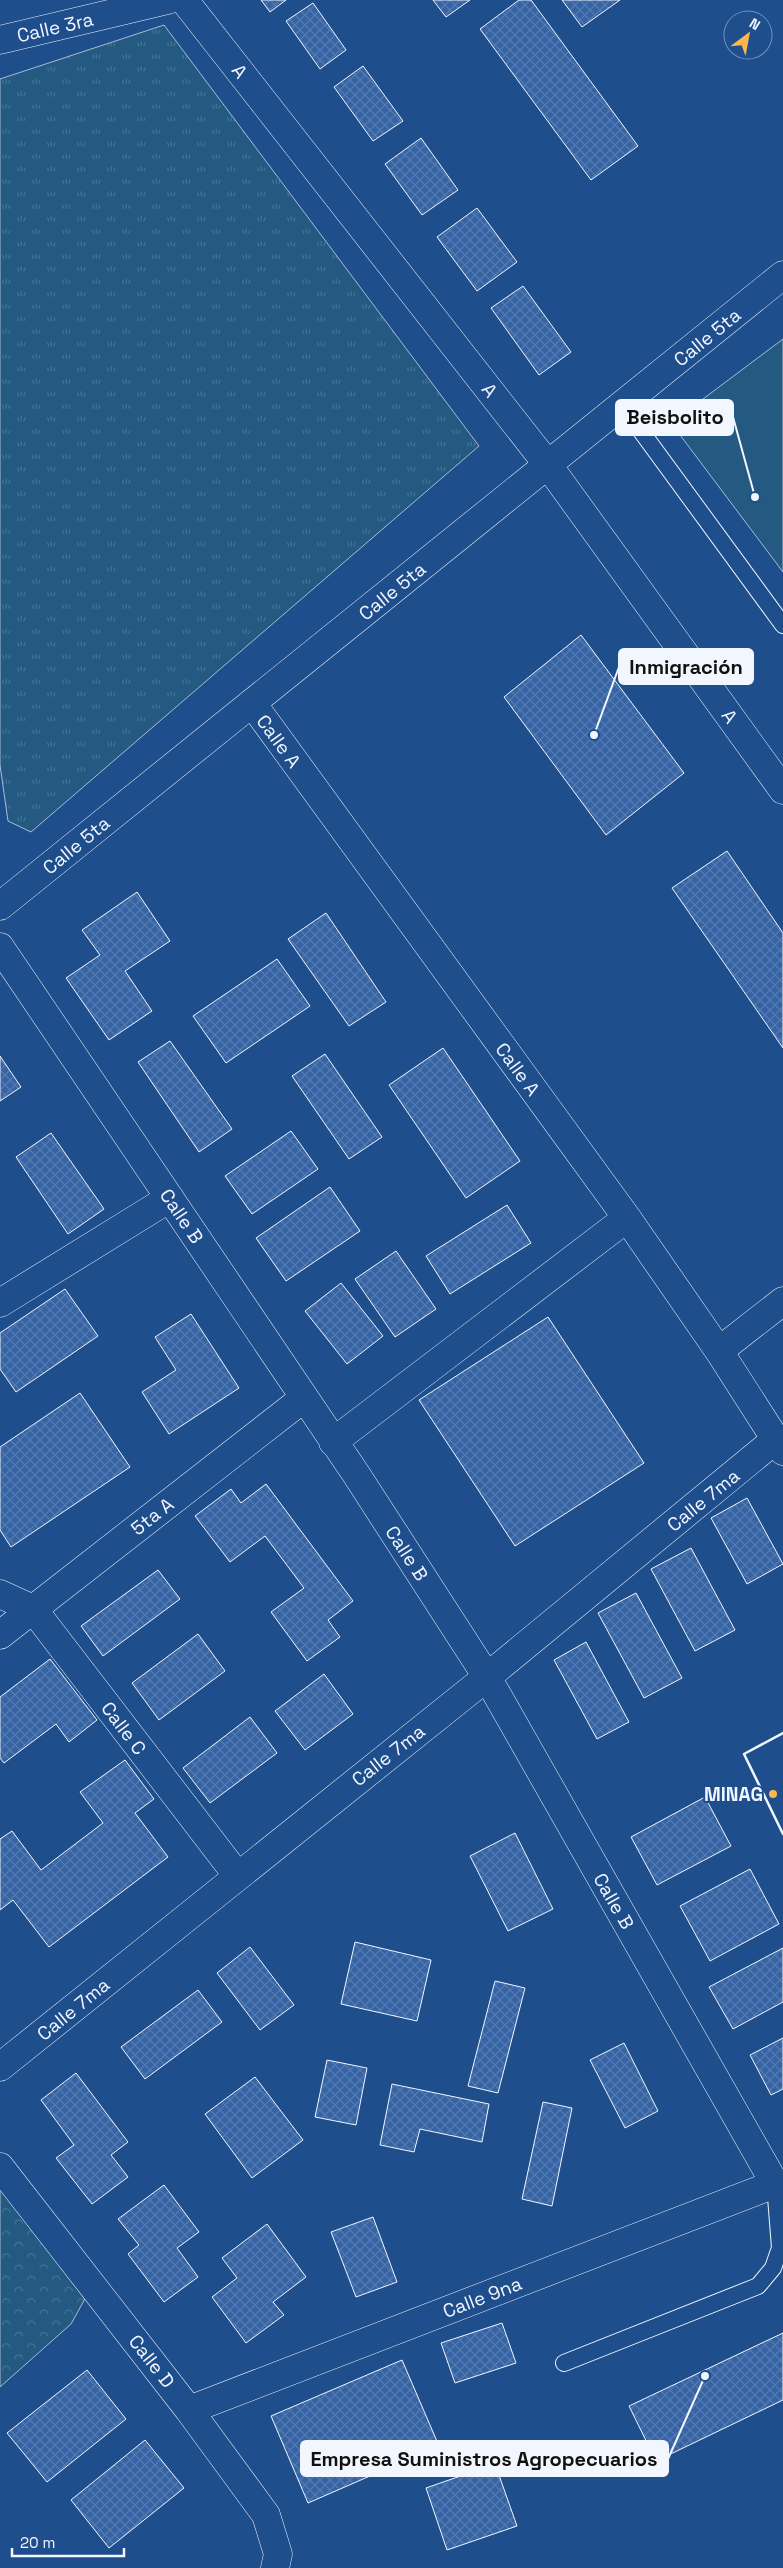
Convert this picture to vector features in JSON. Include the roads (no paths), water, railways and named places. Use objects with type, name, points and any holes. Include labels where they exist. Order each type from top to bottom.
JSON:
[{"type":"street","name":"Calle 3ra","points":[[0,40],[168,0]]},
{"type":"street","name":"A","points":[[184,0],[548,465],[783,790]]},
{"type":"street","name":"Calle 5ta","points":[[0,906],[783,275]]},
{"type":"street","name":"Calle A","points":[[252,703],[627,1218],[719,1351],[779,1446]]},
{"type":"street","name":"Calle B","points":[[0,947],[304,1398],[487,1677],[775,2184]]},
{"type":"street","points":[[0,1303],[170,1198]]},
{"type":"street","points":[[333,1442],[627,1218]]},
{"type":"street","points":[[719,1351],[783,1301]]},
{"type":"street","name":"5ta A","points":[[0,1635],[304,1398]]},
{"type":"street","name":"Calle 7ma","points":[[0,2068],[237,1876],[779,1446]]},
{"type":"street","name":"Calle C","points":[[0,1594],[33,1609],[237,1876]]},
{"type":"street","name":"Calle D","points":[[0,2167],[189,2410],[266,2515],[278,2554],[275,2568]]},
{"type":"street","name":"Calle 9na","points":[[189,2410],[775,2184]]},
{"type":"lane","points":[[622,405],[783,625]]},
{"type":"lane","points":[[564,2363],[758,2286],[773,2268],[780,2248],[775,2184]]},
{"type":"place","name":"Beisbolito","points":[[755,497]]},
{"type":"place","name":"Inmigración","points":[[594,735]]},
{"type":"place","name":"MINAG","points":[[773,1794]]},
{"type":"place","name":"Empresa Suministros Agropecuarios","points":[[705,2376]]}]
